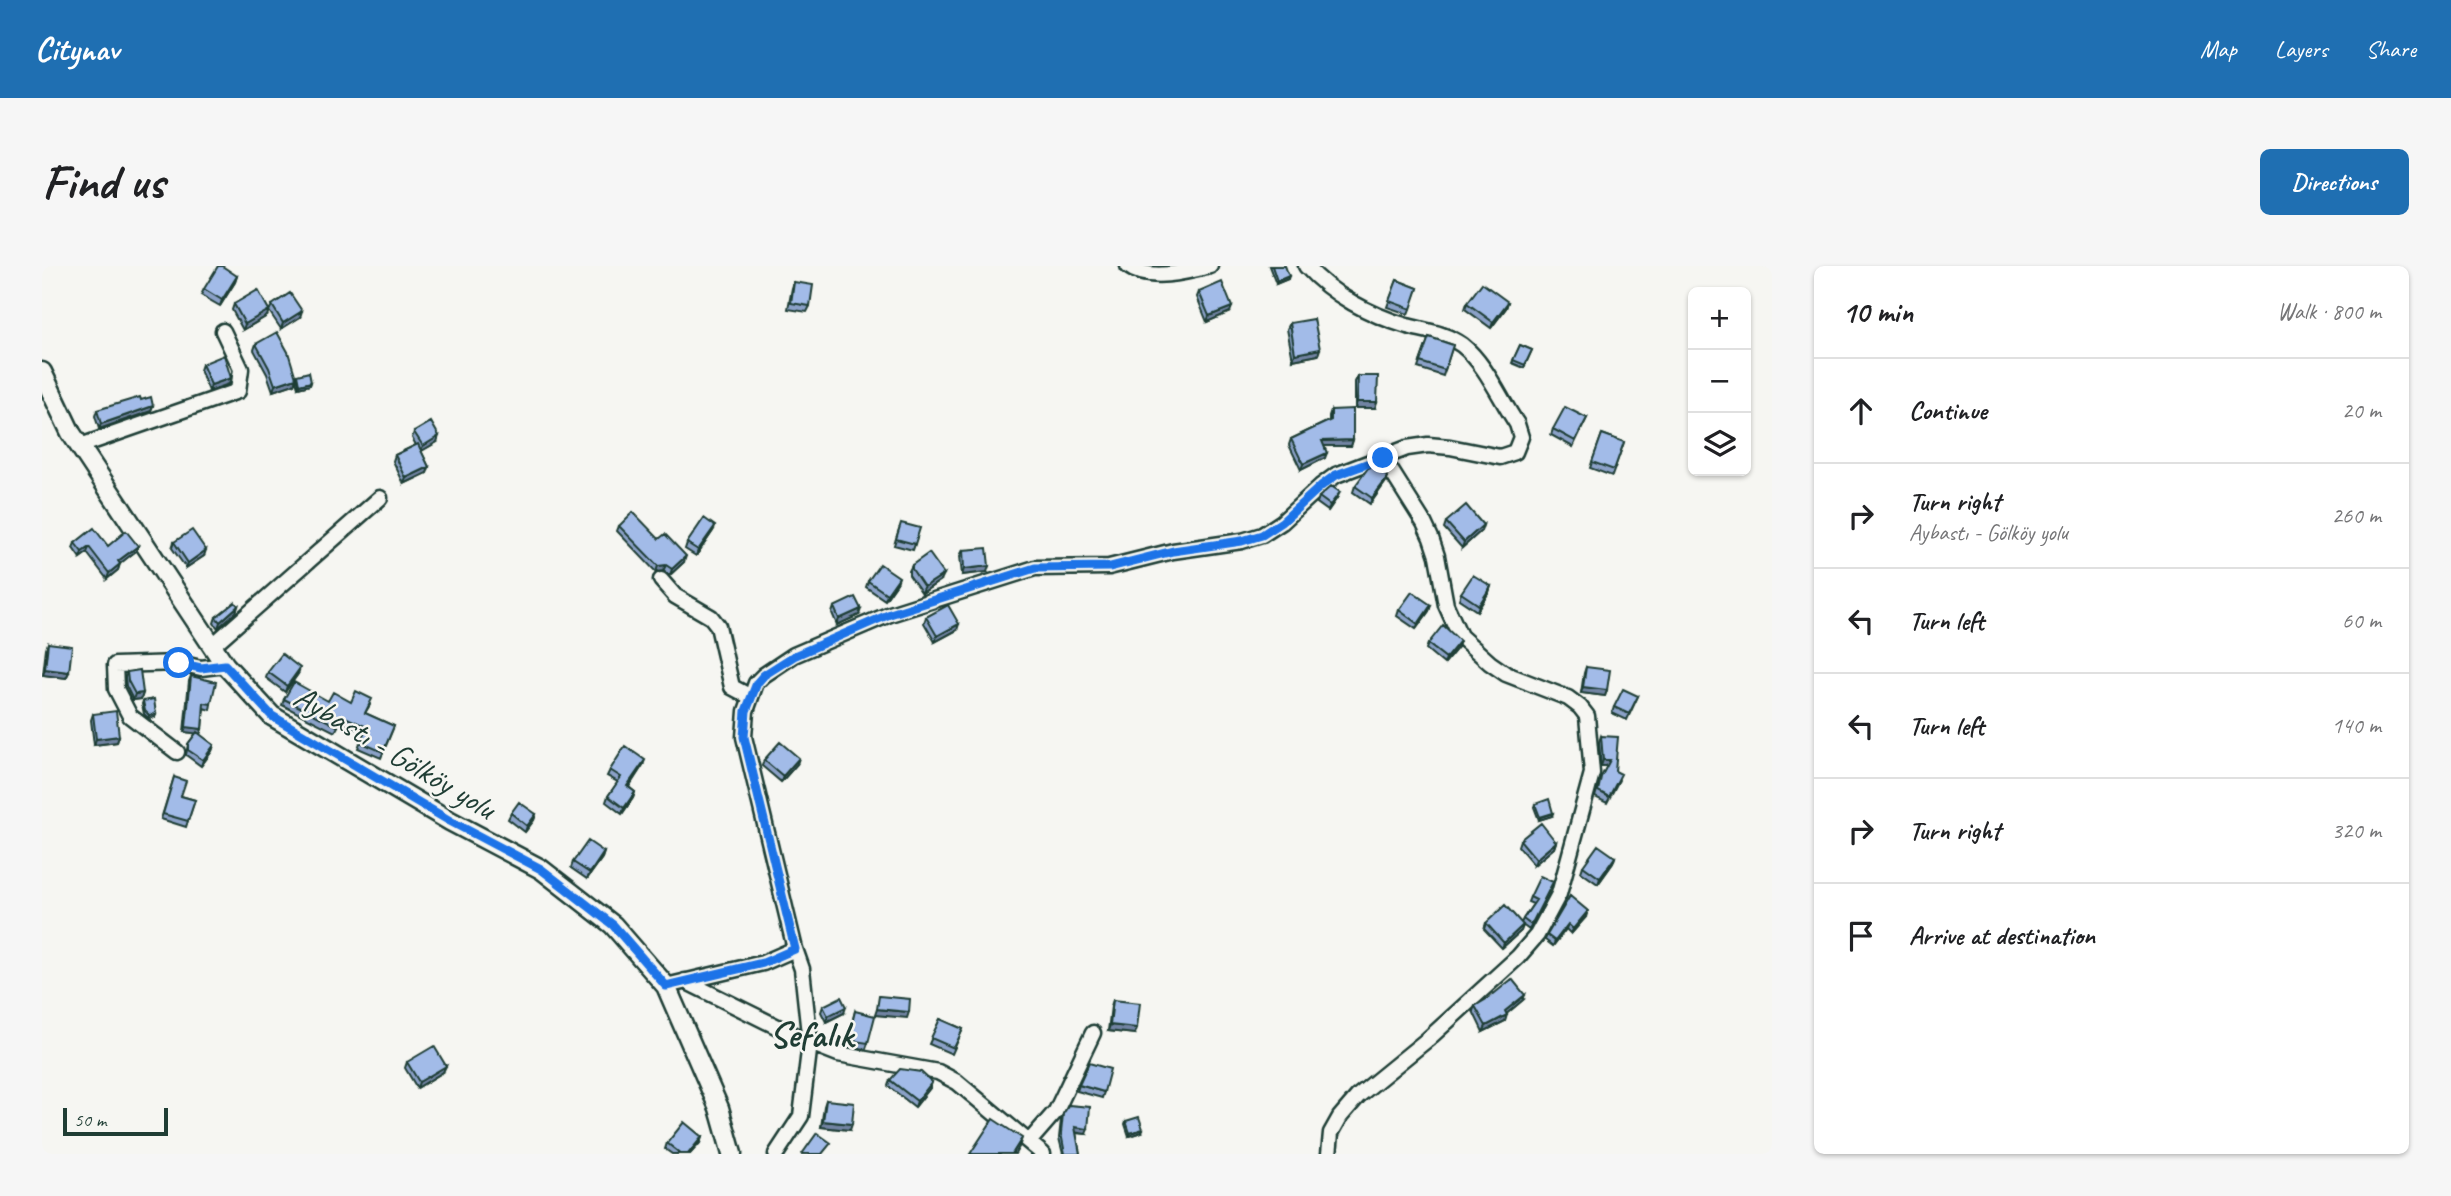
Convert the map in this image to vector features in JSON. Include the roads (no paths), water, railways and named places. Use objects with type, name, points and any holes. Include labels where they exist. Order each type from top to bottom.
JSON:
[{"type":"main road","name":"Aybastı - Gölköy yolu","points":[[42,373],[71,433],[212,646],[225,665],[272,716],[450,821],[541,869],[613,925],[666,986],[719,1108],[732,1154]]},
{"type":"street","points":[[1128,266],[1145,273],[1162,274],[1187,272],[1210,266]]},
{"type":"street","points":[[776,1154],[801,1116],[810,1043],[802,969],[744,737],[746,711],[757,683],[764,675],[794,656],[890,614],[1035,568],[1110,567],[1173,551],[1242,541],[1262,535],[1282,522],[1336,475],[1407,448],[1428,445],[1450,447],[1500,457],[1516,452],[1521,437],[1517,424],[1472,354],[1459,343],[1439,333],[1399,323],[1370,311],[1335,291],[1306,266]]},
{"type":"street","points":[[80,446],[238,391],[241,369],[223,331]]},
{"type":"street","points":[[1329,1154],[1331,1133],[1340,1117],[1358,1096],[1428,1039],[1518,957],[1537,935],[1559,894],[1592,773],[1587,716],[1580,706],[1568,698],[1506,674],[1460,636],[1446,605],[1431,538],[1383,458]]},
{"type":"street","points":[[212,646],[380,498]]},
{"type":"street","points":[[661,580],[675,596],[711,617],[718,626],[732,687],[751,697]]},
{"type":"street","points":[[177,752],[130,716],[116,688],[115,665],[179,663],[201,668],[225,665]]},
{"type":"street","points":[[666,986],[763,963],[795,949]]},
{"type":"street","points":[[685,981],[810,1043],[862,1060],[938,1072],[957,1082],[1043,1154]]},
{"type":"street","points":[[1029,1142],[1056,1111],[1093,1033]]},
{"type":"district","name":"Sefalık","points":[[811,1034]]}]
